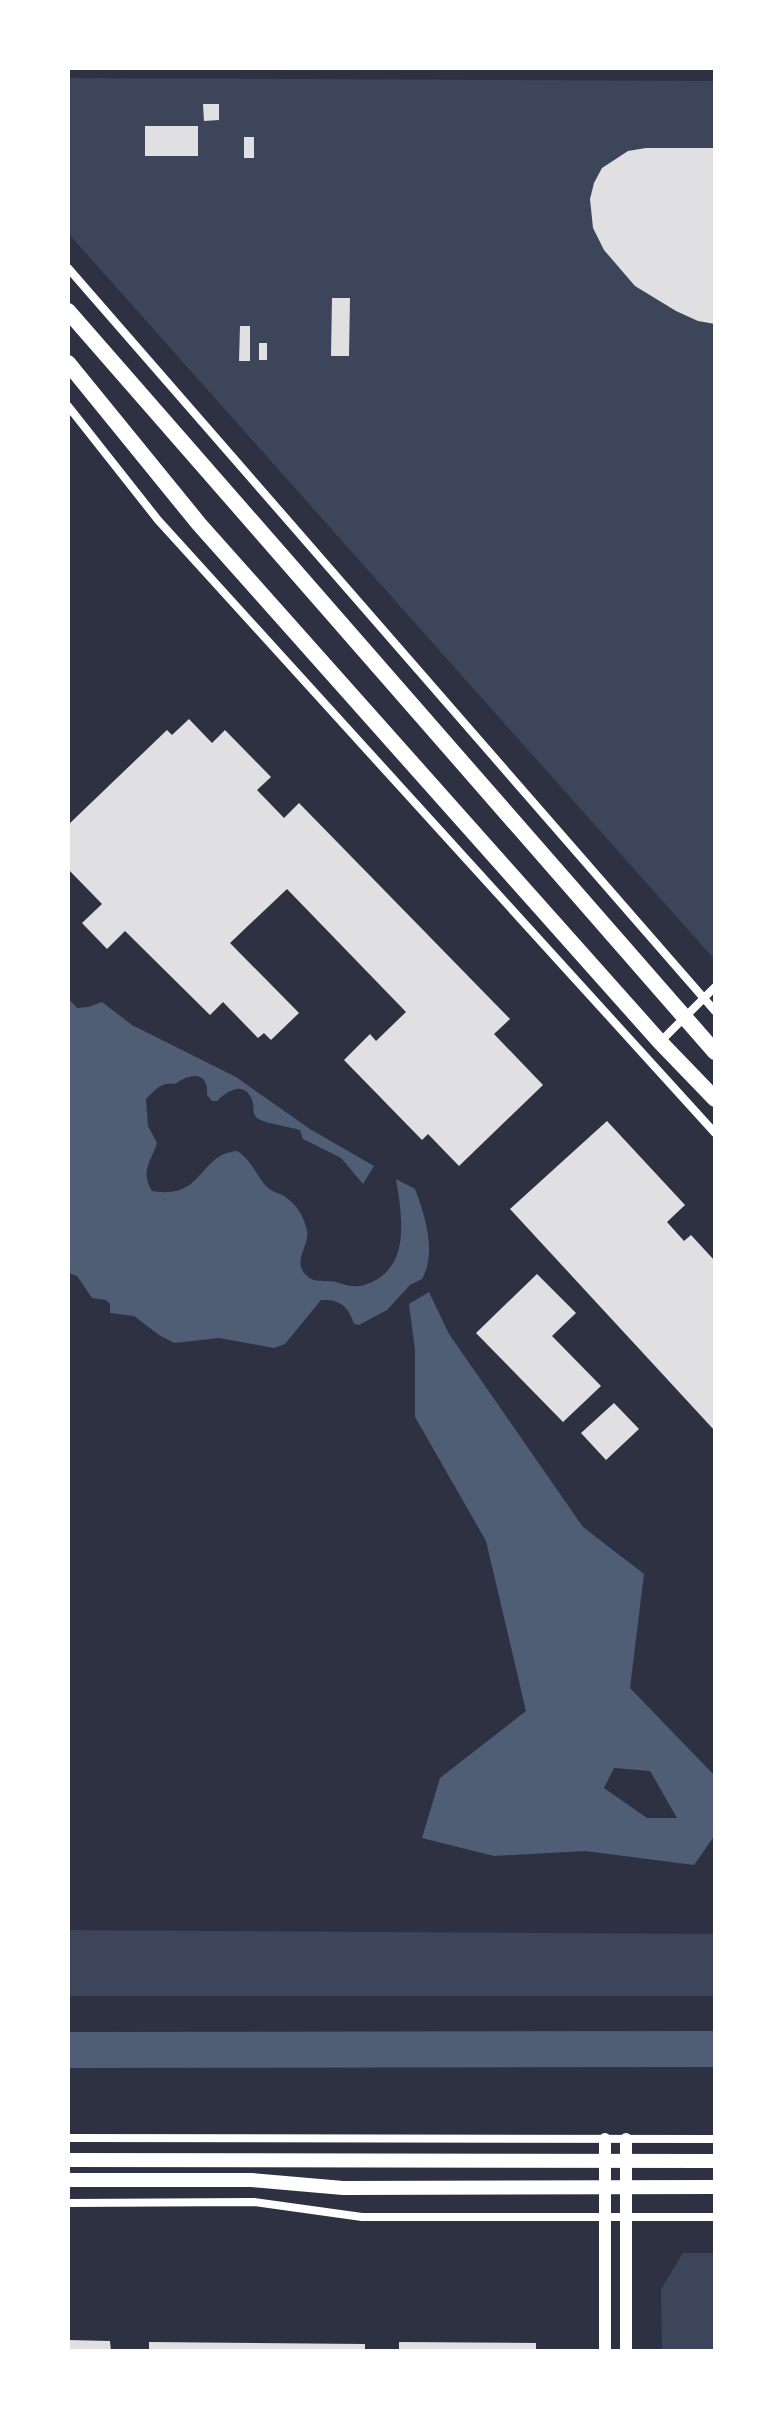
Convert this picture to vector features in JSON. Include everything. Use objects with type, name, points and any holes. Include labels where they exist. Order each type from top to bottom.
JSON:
[{"type":"main road","points":[[68,311],[715,1052]]},
{"type":"main road","points":[[68,363],[210,536],[660,1042],[715,1099]]},
{"type":"main road","points":[[68,2160],[715,2161]]},
{"type":"main road","points":[[68,2180],[252,2180],[343,2188],[715,2187]]},
{"type":"street","points":[[68,268],[715,1011]]},
{"type":"street","points":[[68,406],[158,520],[715,1133]]},
{"type":"street","points":[[660,1042],[715,987]]},
{"type":"street","points":[[68,2138],[715,2139]]},
{"type":"street","points":[[605,2139],[605,2351]]},
{"type":"street","points":[[626,2139],[626,2351]]},
{"type":"street","points":[[68,2203],[254,2202],[362,2217],[715,2217]]},
{"type":"shaded area","points":[[68,78],[715,81],[715,960],[68,233]]},
{"type":"shaded area","points":[[68,998],[77,1008],[102,1002],[132,1025],[236,1077],[310,1129],[374,1166],[363,1184],[341,1158],[303,1139],[300,1130],[257,1118],[252,1100],[244,1090],[235,1089],[212,1101],[203,1079],[194,1076],[163,1085],[146,1099],[148,1126],[157,1143],[147,1172],[152,1191],[182,1189],[215,1160],[237,1151],[268,1188],[289,1199],[299,1211],[307,1231],[301,1265],[307,1276],[314,1280],[357,1286],[376,1280],[395,1260],[401,1234],[396,1179],[415,1189],[426,1222],[429,1258],[422,1279],[410,1285],[387,1310],[359,1325],[354,1324],[342,1305],[321,1300],[285,1344],[274,1348],[219,1338],[174,1343],[134,1316],[110,1313],[110,1304],[106,1300],[92,1298],[77,1276],[68,1273]]},
{"type":"shaded area","points":[[429,1292],[449,1334],[583,1527],[644,1574],[630,1688],[714,1775],[715,1835],[694,1865],[585,1851],[494,1856],[422,1838],[440,1778],[526,1711],[486,1541],[415,1417],[415,1350],[409,1304]],"holes":[[[614,1768],[650,1771],[677,1818],[647,1818],[604,1788]]]},
{"type":"shaded area","points":[[68,1930],[715,1934],[715,1996],[68,1996]]},
{"type":"shaded area","points":[[683,2253],[715,2253],[715,2351],[662,2351],[661,2289]]},
{"type":"building","points":[[203,104],[219,104],[219,120],[204,121]]},
{"type":"building","points":[[145,126],[198,126],[198,156],[145,156]]},
{"type":"building","points":[[244,137],[254,137],[254,158],[244,158]]},
{"type":"building","points":[[715,148],[715,324],[698,321],[676,311],[635,286],[604,250],[593,228],[590,199],[602,168],[628,151]]},
{"type":"building","points":[[332,298],[350,298],[349,356],[331,356]]},
{"type":"building","points":[[240,326],[250,326],[250,361],[239,361]]},
{"type":"building","points":[[259,343],[267,343],[267,360],[259,360]]},
{"type":"building","points":[[189,719],[212,743],[225,730],[271,777],[257,790],[284,818],[299,803],[510,1019],[494,1034],[543,1085],[459,1166],[428,1134],[422,1140],[344,1060],[370,1034],[376,1041],[406,1012],[287,889],[230,943],[299,1013],[271,1040],[264,1033],[258,1038],[223,1002],[210,1015],[125,931],[107,949],[82,923],[102,904],[68,869],[68,825],[167,730],[172,735]]},
{"type":"building","points":[[607,1121],[685,1205],[667,1222],[684,1241],[691,1235],[715,1261],[715,1431],[510,1209]]},
{"type":"building","points":[[537,1274],[576,1313],[552,1336],[601,1386],[563,1422],[476,1333]]},
{"type":"building","points":[[614,1403],[639,1429],[606,1460],[581,1433]]},
{"type":"building","points":[[68,2340],[110,2341],[111,2351],[68,2351]]},
{"type":"building","points":[[149,2342],[365,2344],[365,2351],[149,2351]]},
{"type":"building","points":[[399,2342],[536,2343],[536,2351],[399,2351]]},
{"type":"waterway","points":[[68,2050],[715,2049]]}]
